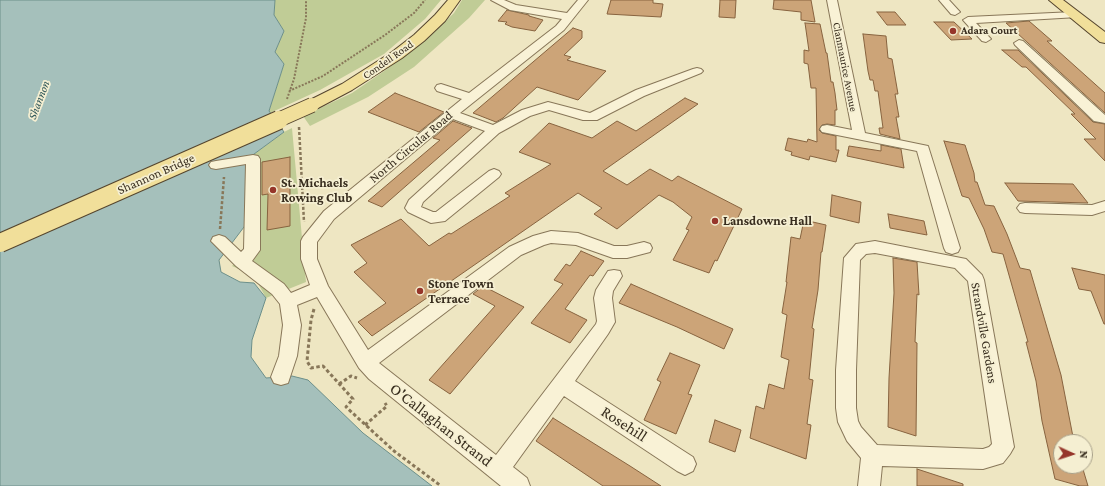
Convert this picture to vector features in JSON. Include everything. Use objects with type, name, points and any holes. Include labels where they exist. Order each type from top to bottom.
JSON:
[{"type":"main road","name":"Condell Road","points":[[312,105],[347,87],[397,55],[419,38],[440,18],[454,0]]},
{"type":"main road","points":[[1055,0],[1105,39]]},
{"type":"main road","name":"Shannon Bridge","points":[[0,242],[312,105]]},
{"type":"street","points":[[496,0],[514,8],[570,16]]},
{"type":"street","points":[[514,8],[522,0]]},
{"type":"street","name":"North Circular Road","points":[[309,241],[328,215],[450,114],[560,28],[583,0]]},
{"type":"street","name":"Clanmaurice Avenue","points":[[832,0],[859,134]]},
{"type":"street","points":[[944,0],[955,12]]},
{"type":"street","points":[[986,39],[968,20],[1074,15]]},
{"type":"street","points":[[1019,43],[1099,118],[1105,118]]},
{"type":"street","points":[[494,174],[440,217],[435,219],[431,218],[413,208],[416,200],[494,130],[534,109],[548,106],[588,117],[597,116],[640,93],[697,71]]},
{"type":"street","points":[[441,88],[471,98]]},
{"type":"street","points":[[450,114],[494,130]]},
{"type":"street","points":[[827,129],[859,134],[923,149],[952,248]]},
{"type":"street","points":[[216,165],[253,159],[252,250],[242,262]]},
{"type":"street","points":[[1025,208],[1092,210],[1105,206]]},
{"type":"street","points":[[309,241],[310,260],[320,288],[366,362],[515,250],[539,240],[551,237],[578,239],[612,252],[627,252],[644,248]]},
{"type":"street","points":[[219,241],[242,262],[278,290],[288,302],[292,325],[288,356],[281,377]]},
{"type":"street","name":"Strandville Gardens","points":[[876,247],[960,263],[976,280],[1003,447],[995,456],[983,459],[872,455],[854,434],[848,422],[846,408],[846,370],[852,258],[862,248],[876,247]]},
{"type":"street","points":[[498,470],[606,322],[603,298],[605,290],[614,276]]},
{"type":"street","points":[[288,302],[320,288]]},
{"type":"street","name":"O'Callaghan Strand","points":[[366,362],[376,373],[518,486]]},
{"type":"street","name":"Rosehill","points":[[562,384],[685,464]]},
{"type":"street","points":[[869,486],[872,455]]},
{"type":"path","points":[[285,104],[294,79],[306,18],[306,0]]},
{"type":"path","points":[[290,91],[323,76],[386,35],[414,13],[425,0]]},
{"type":"path","points":[[298,129],[305,235],[309,241]]},
{"type":"path","points":[[219,241],[224,177]]},
{"type":"path","points":[[320,288],[311,320],[307,361],[312,368],[323,366],[353,399],[346,407],[394,450],[441,486]]},
{"type":"path","points":[[339,384],[350,376]]},
{"type":"path","points":[[365,425],[387,406]]},
{"type":"green space","points":[[275,0],[441,0],[425,19],[384,54],[320,90],[270,113],[269,111],[284,64],[275,52],[284,31],[274,15]]},
{"type":"green space","points":[[462,0],[485,0],[469,18],[414,67],[368,97],[310,126],[303,116],[352,93],[387,69],[432,34],[454,13]]},
{"type":"green space","name":"St. Michaels Rowing Club","points":[[292,128],[306,282],[266,298],[254,276],[232,266],[248,249],[250,157],[284,132]]},
{"type":"water","name":"Shannon","points":[[0,0],[275,0],[274,15],[284,31],[275,52],[284,64],[269,111],[284,132],[250,157],[247,223],[219,260],[221,272],[240,282],[254,283],[266,298],[252,340],[251,357],[266,378],[292,376],[308,380],[363,433],[432,486],[0,486]]},
{"type":"building","points":[[611,0],[653,0],[653,3],[663,4],[661,17],[607,14]]},
{"type":"building","points":[[720,0],[736,0],[735,18],[719,17]]},
{"type":"building","points":[[774,0],[811,0],[815,22],[801,20],[801,12],[773,9]]},
{"type":"building","points":[[507,10],[543,20],[535,31],[512,27],[505,24],[507,22],[498,21]]},
{"type":"building","points":[[877,12],[895,12],[906,25],[887,25]]},
{"type":"building","points":[[1029,21],[1052,41],[1047,41],[1105,93],[1105,113],[1006,23]]},
{"type":"building","name":"Adara Court","points":[[934,22],[954,22],[972,39],[951,40]]},
{"type":"building","points":[[805,23],[820,24],[827,53],[837,110],[835,110],[835,125],[822,125],[819,130],[822,133],[836,136],[836,150],[839,150],[836,162],[810,156],[809,160],[791,155],[792,152],[785,150],[788,138],[807,142],[808,139],[817,142],[816,88],[811,88],[808,64],[804,63],[804,50],[809,51]]},
{"type":"building","points":[[573,28],[582,31],[582,38],[564,55],[571,57],[567,60],[606,71],[578,100],[537,87],[503,118],[496,122],[473,113]]},
{"type":"building","points":[[863,34],[886,36],[888,58],[892,59],[898,94],[895,94],[899,117],[896,117],[900,139],[880,134],[879,128],[883,128],[878,91],[875,91],[873,80],[870,80]]},
{"type":"building","points":[[1002,50],[1018,50],[1093,122],[1105,124],[1105,161],[1084,139],[1096,139],[1071,114],[1075,114],[1026,67],[1022,67]]},
{"type":"building","points":[[395,93],[444,112],[419,132],[368,112]]},
{"type":"building","points":[[685,98],[698,104],[603,171],[627,185],[650,169],[672,181],[678,176],[742,209],[717,261],[715,260],[709,273],[673,260],[689,230],[686,229],[692,217],[673,202],[659,195],[617,229],[594,214],[602,208],[578,193],[372,336],[358,322],[386,303],[354,272],[367,263],[351,245],[401,219],[429,246],[449,233],[451,234],[510,196],[505,193],[551,164],[519,152],[549,123],[592,138],[617,121],[636,131]]},
{"type":"building","points":[[453,121],[472,128],[382,207],[368,201],[440,140],[433,138]]},
{"type":"building","points":[[944,141],[965,145],[974,173],[975,182],[977,182],[985,205],[994,206],[1020,268],[1030,270],[1061,375],[1072,434],[1053,434],[1053,470],[1042,421],[1036,381],[1026,342],[1028,342],[1003,254],[992,252],[984,229],[969,198],[962,196]]},
{"type":"building","points":[[881,145],[901,149],[904,168],[847,156],[849,146],[881,151]]},
{"type":"building","points":[[290,157],[290,226],[267,230],[268,194],[262,195],[262,162]]},
{"type":"building","points":[[1005,183],[1073,184],[1088,203],[1018,201]]},
{"type":"building","points":[[832,195],[861,202],[859,223],[830,216]]},
{"type":"building","points":[[888,214],[924,221],[927,235],[890,228]]},
{"type":"building","points":[[804,220],[826,225],[821,252],[818,290],[812,328],[814,329],[809,379],[813,380],[807,424],[811,425],[806,459],[750,438],[756,406],[764,409],[769,384],[784,389],[789,360],[781,357],[787,315],[782,313],[787,282],[791,237],[800,239]]},
{"type":"building","points":[[581,251],[604,261],[593,276],[590,275],[565,309],[587,320],[570,343],[531,323],[563,284],[554,280],[566,264],[570,266]]},
{"type":"building","points":[[893,258],[917,262],[919,295],[917,294],[915,342],[917,343],[916,436],[888,427],[894,293]]},
{"type":"building","points":[[1072,268],[1105,275],[1105,324],[1091,291],[1079,289]]},
{"type":"building","points":[[631,284],[733,329],[724,349],[677,327],[619,303]]},
{"type":"building","points":[[483,286],[524,307],[450,394],[429,380],[495,306],[473,294]]},
{"type":"building","points":[[670,353],[700,365],[688,394],[692,395],[676,434],[644,420],[661,382],[657,380]]},
{"type":"building","points":[[553,418],[661,486],[603,486],[536,441]]},
{"type":"building","points":[[715,420],[741,430],[735,452],[709,442]]},
{"type":"building","points":[[917,469],[963,484],[963,486],[917,486]]},
{"type":"building","points":[[1054,474],[1084,474],[1088,486],[1080,486],[1055,479]]},
{"type":"place","name":"Adara Court","points":[[953,31]]},
{"type":"place","name":"St. Michaels Rowing Club","points":[[273,190]]},
{"type":"place","name":"Lansdowne Hall","points":[[715,221]]},
{"type":"place","name":"Stone Town Terrace","points":[[420,291]]}]
